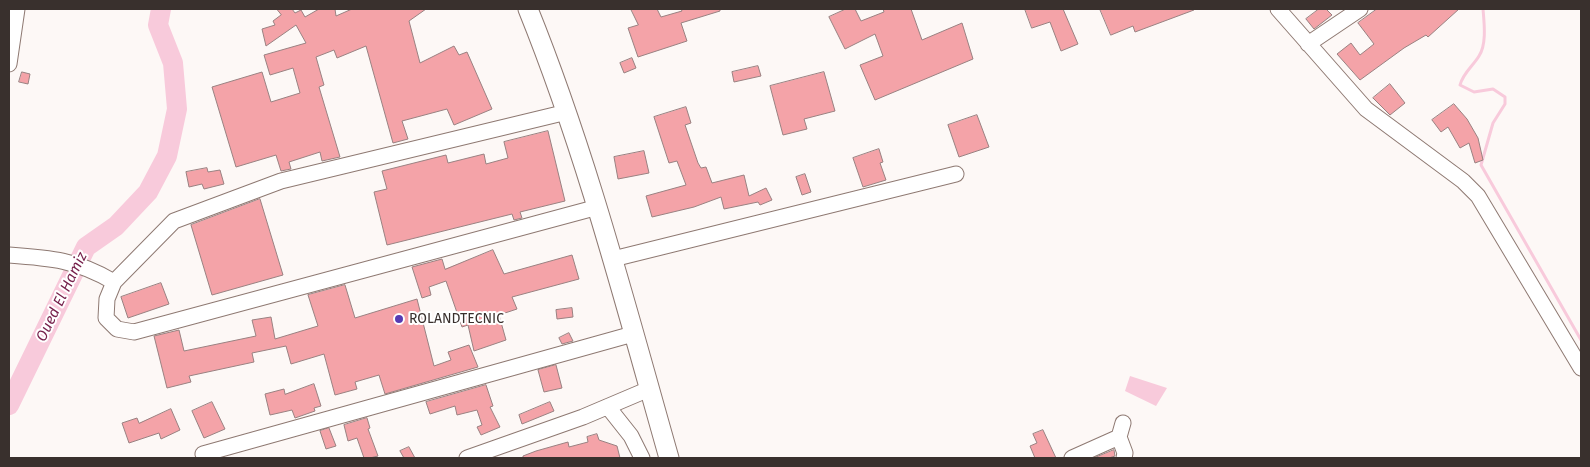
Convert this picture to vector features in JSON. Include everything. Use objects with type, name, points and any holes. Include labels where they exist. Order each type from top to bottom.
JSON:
[{"type":"main road","points":[[528,9],[568,112],[598,207],[669,458]]},
{"type":"street","points":[[9,64],[17,9]]},
{"type":"street","points":[[1278,9],[1366,109],[1463,181],[1478,196],[1581,368]]},
{"type":"street","points":[[1308,44],[1360,9]]},
{"type":"street","points":[[568,112],[281,181],[174,221],[114,282],[107,299],[106,318],[117,329],[134,332],[598,207]]},
{"type":"street","points":[[613,259],[956,174]]},
{"type":"street","points":[[9,255],[60,259],[94,270],[114,282]]},
{"type":"street","points":[[203,454],[633,334]]},
{"type":"street","points":[[467,458],[608,407],[649,389]]},
{"type":"street","points":[[608,407],[632,436],[642,458]]},
{"type":"street","points":[[1123,422],[1118,438],[1125,453],[1124,458]]},
{"type":"street","points":[[1072,458],[1118,438]]},
{"type":"shaded area","points":[[1130,376],[1167,388],[1156,406],[1125,391]]},
{"type":"building","points":[[277,9],[292,9],[295,13],[301,10],[305,17],[319,9],[335,9],[336,16],[352,9],[426,9],[409,21],[420,63],[454,46],[459,55],[467,52],[492,109],[454,125],[447,109],[402,121],[408,139],[393,143],[366,46],[337,58],[334,50],[316,57],[324,85],[319,87],[340,157],[322,161],[320,152],[289,162],[291,169],[281,171],[276,155],[236,167],[212,87],[262,72],[271,102],[300,93],[293,68],[270,75],[264,55],[306,43],[296,25],[266,46],[262,29],[275,25],[273,21],[281,15]]},
{"type":"building","points":[[631,9],[657,9],[661,17],[682,11],[681,9],[720,9],[720,11],[681,23],[687,41],[638,57],[628,28],[638,25]]},
{"type":"building","points":[[846,9],[855,9],[861,21],[884,12],[883,9],[911,9],[922,40],[962,23],[973,59],[875,100],[860,65],[883,56],[875,34],[845,49],[829,17]]},
{"type":"building","points":[[1025,9],[1063,9],[1078,44],[1061,51],[1050,22],[1032,28]]},
{"type":"building","points":[[1100,9],[1194,10],[1135,32],[1133,26],[1111,35]]},
{"type":"building","points":[[1319,9],[1326,9],[1332,15],[1314,29],[1306,19]]},
{"type":"building","points":[[1377,9],[1459,9],[1428,37],[1426,35],[1404,48],[1360,80],[1337,54],[1351,43],[1360,55],[1374,44],[1358,23]]},
{"type":"building","points":[[632,58],[636,68],[624,73],[620,63]]},
{"type":"building","points":[[758,66],[761,76],[734,82],[732,72]]},
{"type":"building","points":[[22,72],[30,74],[28,84],[19,82]]},
{"type":"building","points":[[824,72],[835,111],[804,119],[807,129],[783,135],[770,86]]},
{"type":"building","points":[[1390,84],[1405,103],[1390,115],[1373,98]]},
{"type":"building","points":[[1454,104],[1467,119],[1478,138],[1483,160],[1475,163],[1469,143],[1460,148],[1448,127],[1441,132],[1432,120]]},
{"type":"building","points":[[686,107],[691,123],[685,125],[698,163],[701,168],[706,167],[712,183],[744,175],[749,196],[766,188],[772,200],[760,205],[758,202],[724,209],[721,197],[694,207],[652,217],[646,196],[686,185],[677,161],[669,163],[654,117]]},
{"type":"building","points":[[977,115],[989,147],[959,157],[948,125]]},
{"type":"building","points":[[548,131],[565,201],[520,212],[522,218],[514,220],[512,214],[387,245],[374,192],[387,189],[382,171],[446,155],[448,163],[484,154],[486,164],[508,158],[504,142]]},
{"type":"building","points":[[879,149],[883,162],[880,163],[886,180],[863,187],[853,158]]},
{"type":"building","points":[[644,151],[649,173],[618,179],[614,157]]},
{"type":"building","points":[[207,168],[208,172],[220,170],[224,184],[204,189],[202,184],[189,187],[186,172]]},
{"type":"building","points":[[805,174],[811,192],[802,195],[796,177]]},
{"type":"building","points":[[260,199],[283,275],[212,295],[191,225]]},
{"type":"building","points":[[493,250],[504,274],[572,255],[579,279],[512,297],[517,309],[499,315],[506,340],[474,351],[468,325],[462,327],[446,281],[429,287],[431,295],[422,298],[412,267],[442,259],[445,269]]},
{"type":"building","points":[[161,283],[169,304],[128,318],[121,297]]},
{"type":"building","points":[[345,285],[355,318],[417,299],[434,366],[451,360],[448,352],[469,345],[478,367],[385,394],[379,375],[355,382],[357,389],[335,395],[324,354],[291,364],[286,346],[252,353],[254,362],[189,376],[191,382],[167,388],[154,336],[179,330],[184,351],[256,336],[252,320],[271,317],[275,339],[318,326],[308,295]]},
{"type":"building","points":[[572,308],[573,317],[557,319],[556,310]]},
{"type":"building","points":[[569,333],[573,341],[562,344],[559,338]]},
{"type":"building","points":[[556,365],[562,388],[544,392],[538,370]]},
{"type":"building","points":[[314,384],[321,406],[314,408],[315,411],[295,418],[292,410],[270,415],[265,394],[284,389],[285,394]]},
{"type":"building","points":[[486,385],[493,406],[490,407],[500,427],[481,435],[477,427],[482,425],[477,410],[457,415],[455,406],[430,414],[426,402]]},
{"type":"building","points":[[212,402],[225,429],[204,438],[192,411]]},
{"type":"building","points":[[550,402],[554,411],[522,424],[519,415]]},
{"type":"building","points":[[171,409],[180,430],[161,439],[159,433],[129,443],[122,423],[137,418],[139,423]]},
{"type":"building","points":[[367,418],[370,428],[368,429],[378,456],[364,458],[357,438],[348,441],[344,425]]},
{"type":"building","points":[[329,428],[336,446],[326,449],[320,431]]},
{"type":"building","points":[[1043,430],[1056,458],[1035,458],[1030,446],[1037,443],[1033,434]]},
{"type":"building","points":[[597,434],[599,440],[617,446],[620,458],[523,458],[523,456],[536,451],[568,442],[569,447],[588,442],[587,437]]},
{"type":"building","points":[[409,447],[415,458],[404,458],[400,451]]},
{"type":"building","points":[[1114,450],[1115,456],[1094,458]]},
{"type":"waterway","name":"Oued El Hamiz","points":[[9,405],[86,247],[116,226],[148,192],[167,156],[177,109],[173,63],[158,25],[161,9]]},
{"type":"waterway","points":[[1483,9],[1484,33],[1482,51],[1463,77],[1460,85],[1474,92],[1493,89],[1505,97],[1505,104],[1493,123],[1481,165],[1581,340]]},
{"type":"place","name":"ROLANDTECNIC","points":[[399,319]]}]
